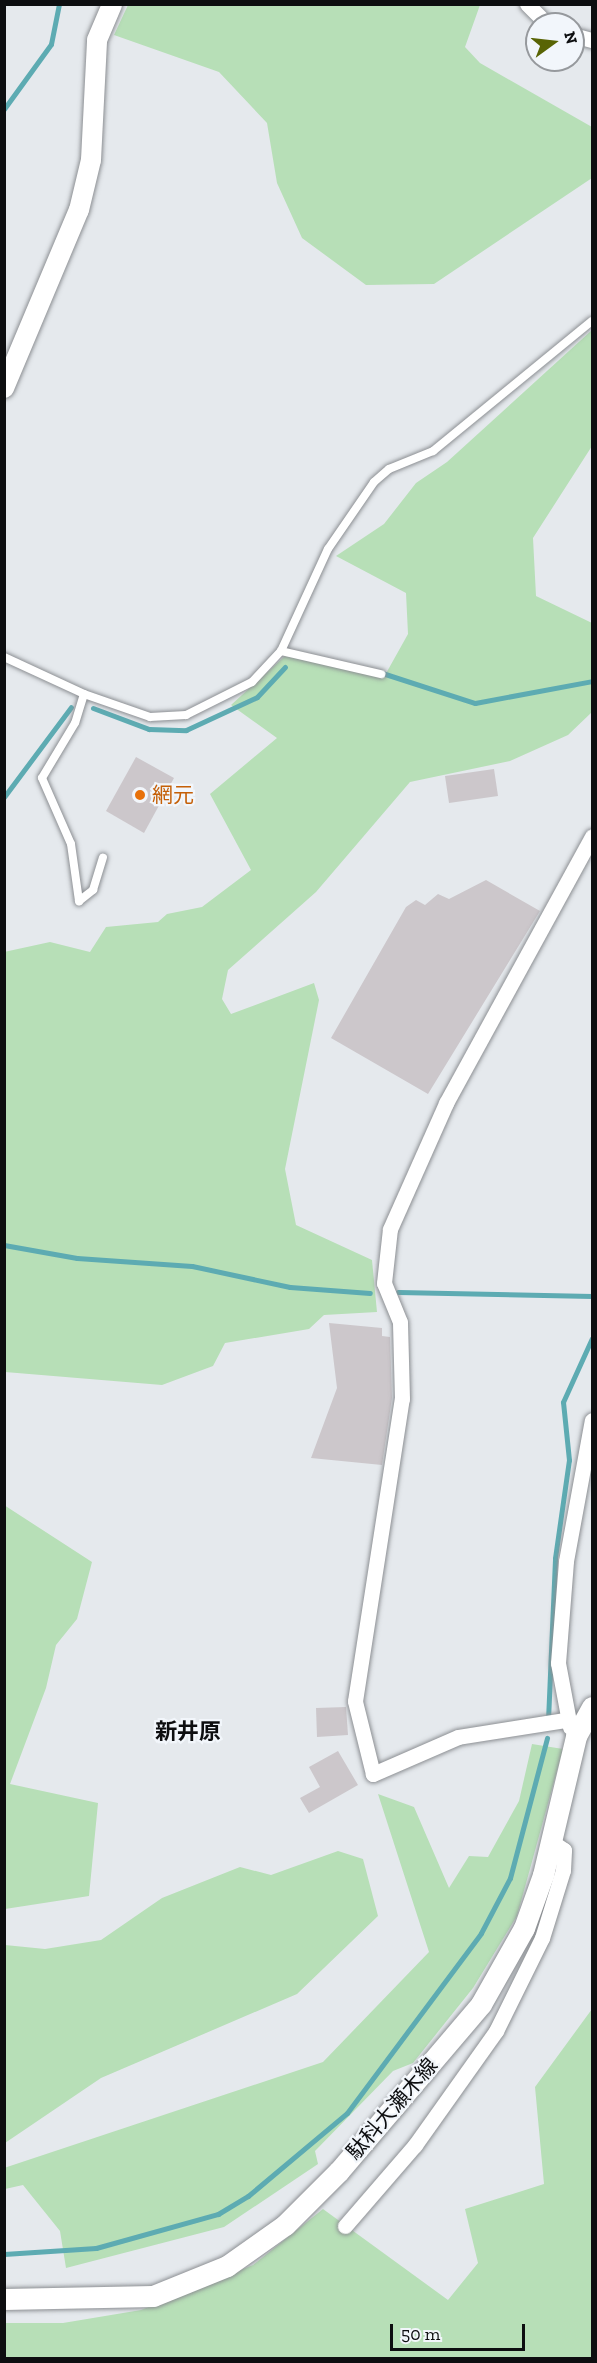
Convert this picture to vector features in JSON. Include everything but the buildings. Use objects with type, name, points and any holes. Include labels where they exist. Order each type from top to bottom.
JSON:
[{"type":"main road","name":"駄科大瀬木線","points":[[4,2299],[153,2296],[227,2266],[285,2225],[384,2122],[481,2004],[524,1928],[552,1842],[571,1728],[592,1707]]},
{"type":"street","points":[[4,388],[79,210],[91,160],[97,40],[112,4]]},
{"type":"street","points":[[592,836],[446,1103],[390,1229],[384,1283],[400,1322],[402,1399],[355,1701],[373,1773],[458,1737],[571,1728],[558,1663],[566,1561],[592,1420]]},
{"type":"street","points":[[345,2226],[415,2145],[496,2031],[543,1938],[563,1870],[564,1850],[552,1842]]},
{"type":"lane","points":[[4,657],[84,694],[150,717],[186,715],[252,682],[281,651],[328,549],[374,482],[390,469],[433,451],[592,321]]},
{"type":"lane","points":[[281,651],[381,674]]},
{"type":"lane","points":[[84,694],[75,723],[42,778],[71,843],[78,901],[93,890],[103,858]]},
{"type":"green space","points":[[128,5],[480,5],[465,47],[480,63],[592,127],[592,178],[434,284],[366,285],[302,238],[277,183],[267,123],[219,72],[114,35]]},
{"type":"green space","points":[[592,330],[592,446],[533,538],[536,596],[592,623],[592,712],[568,735],[510,761],[410,782],[316,892],[228,970],[222,999],[231,1014],[314,983],[319,1000],[285,1169],[296,1225],[372,1260],[377,1312],[324,1315],[309,1329],[225,1343],[213,1366],[162,1385],[5,1372],[4,952],[50,942],[90,952],[106,927],[158,922],[167,914],[202,907],[251,870],[210,794],[277,738],[231,705],[285,656],[384,677],[408,634],[406,593],[336,556],[384,524],[416,483],[447,462]]},
{"type":"green space","points":[[4,1505],[92,1562],[77,1619],[56,1645],[46,1688],[10,1784],[98,1803],[89,1896],[5,1909]]},
{"type":"green space","points":[[532,1744],[563,1749],[517,1916],[473,1988],[413,2063],[393,2071],[315,2151],[318,2164],[224,2227],[66,2268],[60,2231],[23,2185],[5,2189],[4,2168],[323,2062],[429,1952],[378,1794],[414,1807],[449,1888],[469,1856],[488,1857],[519,1801]]},
{"type":"green space","points":[[338,1851],[363,1859],[378,1916],[297,1994],[101,2078],[5,2143],[5,1945],[45,1949],[101,1940],[162,1898],[240,1867],[271,1875]]},
{"type":"green space","points":[[592,2009],[592,2358],[5,2358],[4,2323],[63,2323],[141,2310],[253,2265],[323,2209],[448,2300],[478,2263],[465,2209],[544,2184],[535,2087]]},
{"type":"waterway","points":[[4,109],[51,44],[59,4]]},
{"type":"waterway","points":[[93,708],[149,729],[186,730],[257,697],[285,667]]},
{"type":"waterway","points":[[379,672],[475,703],[592,681]]},
{"type":"waterway","points":[[4,797],[71,707]]},
{"type":"waterway","points":[[4,1245],[77,1258],[192,1266],[290,1287],[370,1293]]},
{"type":"waterway","points":[[398,1292],[592,1296]]},
{"type":"waterway","points":[[548,1720],[555,1558],[569,1460],[563,1402],[592,1338]]},
{"type":"waterway","points":[[4,2254],[96,2248],[218,2214],[248,2196],[347,2113],[481,1933],[510,1878],[547,1738]]},
{"type":"place","name":"網元","points":[[140,795]]},
{"type":"district","name":"新井原","points":[[188,1732]]}]
